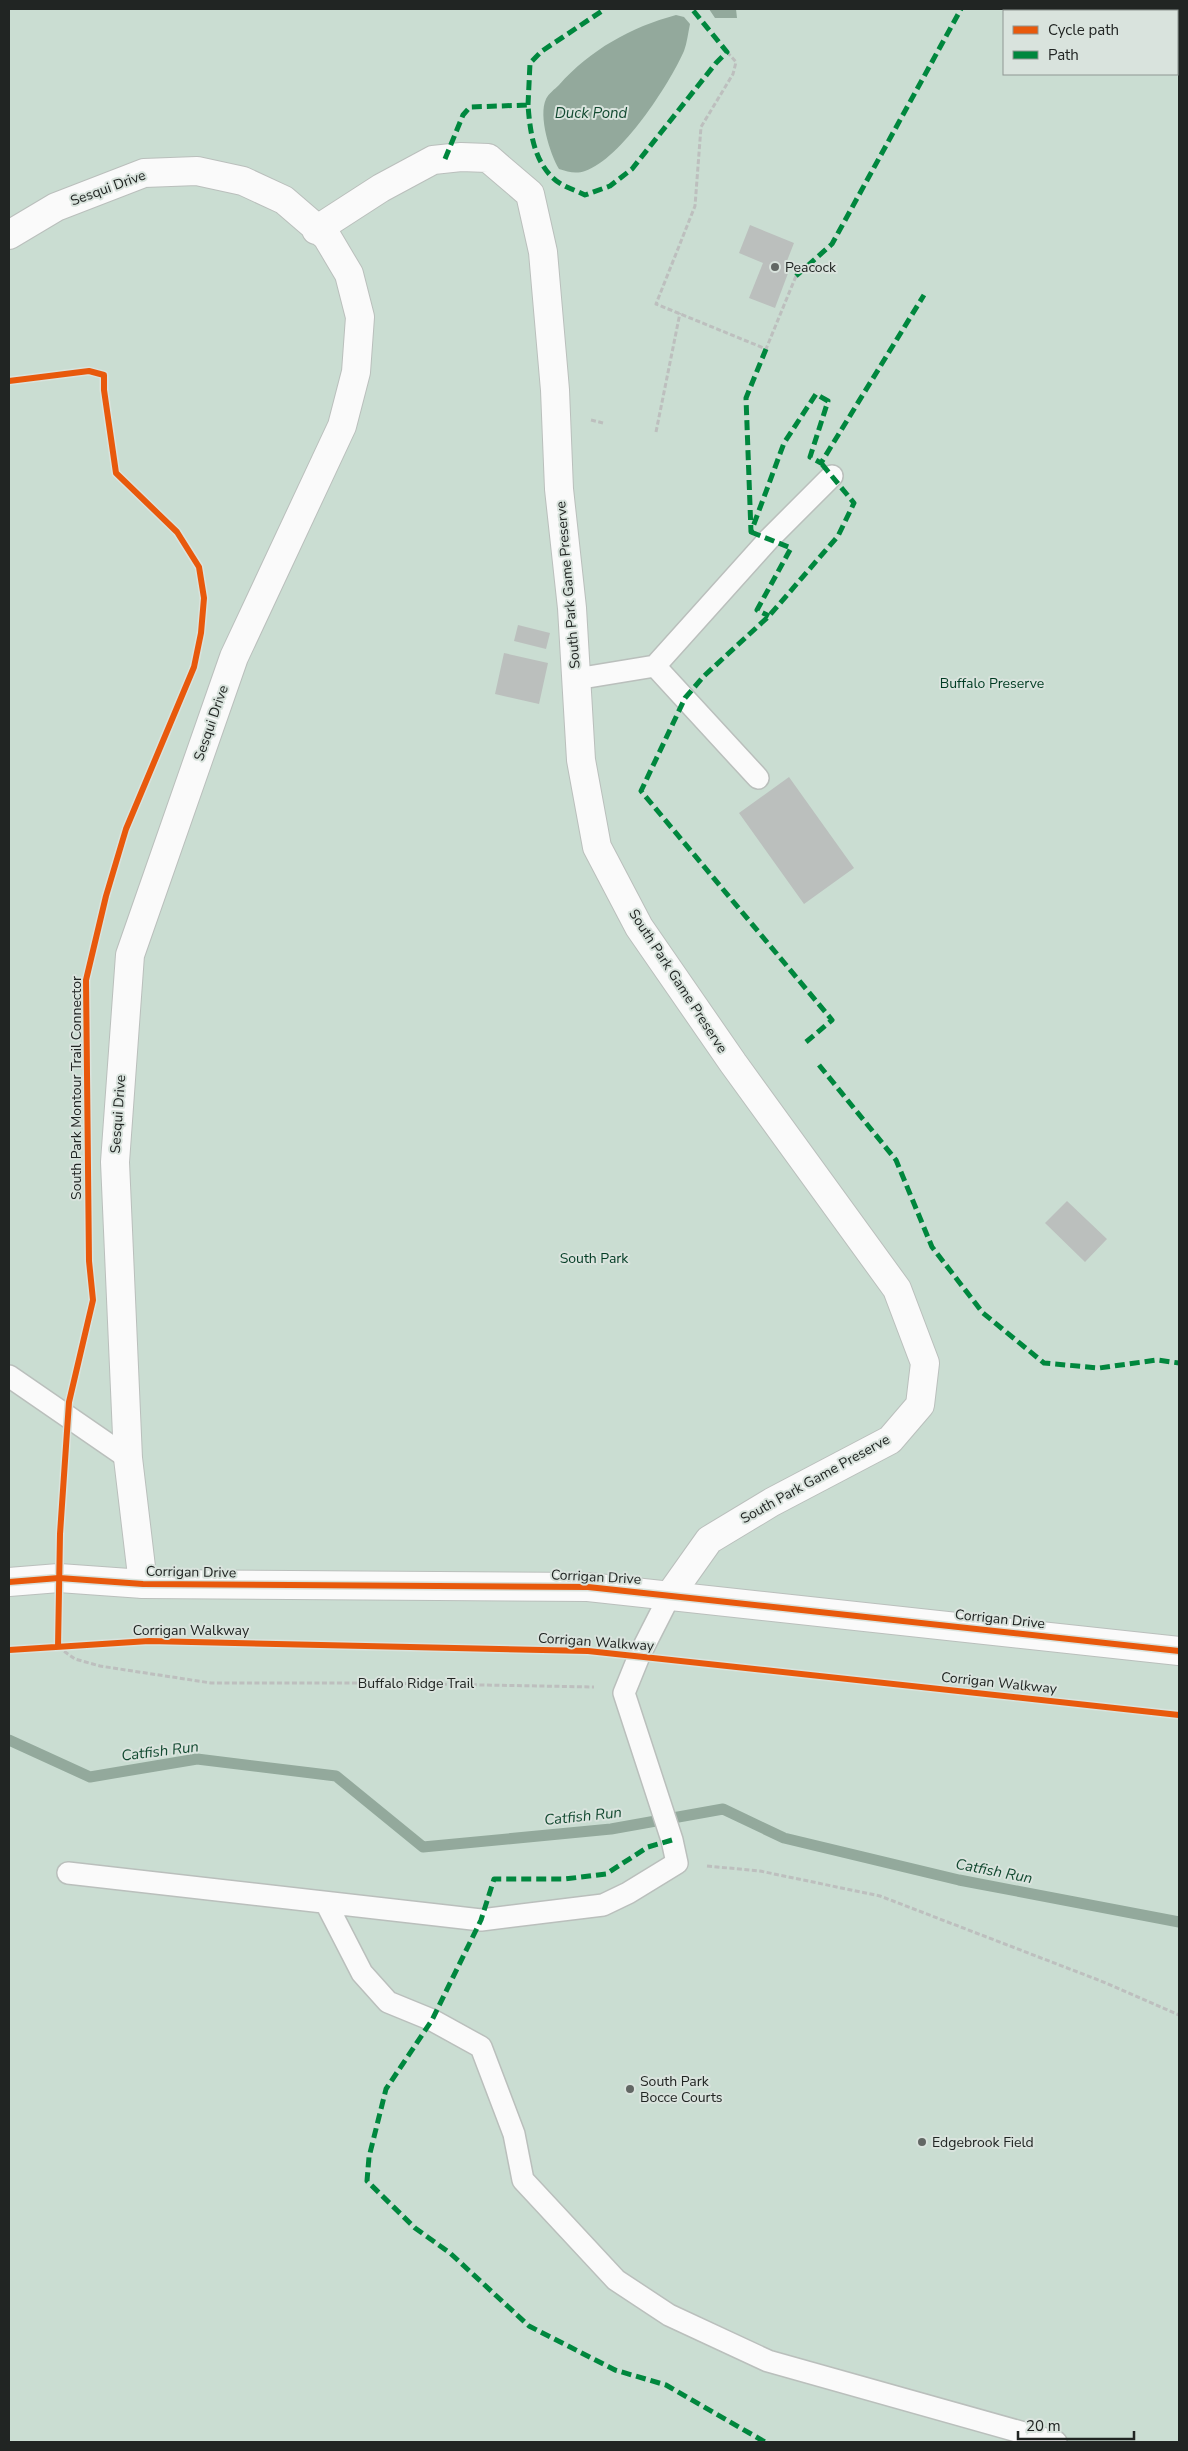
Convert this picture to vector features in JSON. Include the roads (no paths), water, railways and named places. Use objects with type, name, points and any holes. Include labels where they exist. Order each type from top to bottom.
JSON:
[{"type":"street","name":"South Park Game Preserve","points":[[316,230],[381,188],[433,160],[461,157],[488,158],[530,194],[544,252],[555,390],[559,489],[572,608],[581,760],[597,847],[645,935],[732,1063],[897,1289],[925,1364],[920,1405],[890,1440],[772,1502],[709,1540],[670,1595]]},
{"type":"street","name":"Sesqui Drive","points":[[9,236],[56,207],[144,173],[197,171],[243,181],[284,200],[316,230],[327,237],[349,274],[360,317],[356,372],[342,426],[234,657],[130,955],[115,1162],[128,1458],[143,1584]]},
{"type":"street","name":"Corrigan Drive","points":[[9,1582],[59,1578],[143,1584],[588,1587],[1179,1651]]},
{"type":"lane","points":[[576,679],[655,666],[769,539],[832,476]]},
{"type":"lane","points":[[655,666],[758,778]]},
{"type":"lane","points":[[9,1376],[128,1458]]},
{"type":"lane","points":[[68,1873],[481,1920],[603,1905],[628,1893],[677,1863],[672,1840],[624,1692],[639,1656],[670,1595]]},
{"type":"lane","points":[[326,1903],[362,1973],[388,2002],[432,2020],[481,2047],[514,2134],[523,2180],[616,2280],[669,2314],[768,2361],[1056,2442]]},
{"type":"water","points":[[709,9],[736,9],[737,18],[715,18]]},
{"type":"water","name":"Duck Pond","points":[[676,15],[684,17],[690,24],[685,48],[656,101],[628,137],[599,164],[585,171],[578,172],[559,169],[552,154],[544,125],[544,106],[548,95],[584,61],[612,41],[643,26]]},
{"type":"waterway","name":"Catfish Run","points":[[9,1740],[90,1777],[197,1759],[336,1776],[423,1847],[611,1829],[723,1809],[784,1838],[959,1880],[1179,1922]]},
{"type":"place","name":"Peacock","points":[[775,267]]},
{"type":"place","name":"South Park Bocce Courts","points":[[630,2089]]},
{"type":"place","name":"Edgebrook Field","points":[[922,2142]]},
{"type":"park label","name":"Buffalo Preserve","points":[[992,683]]},
{"type":"park label","name":"South Park","points":[[594,1258]]}]
